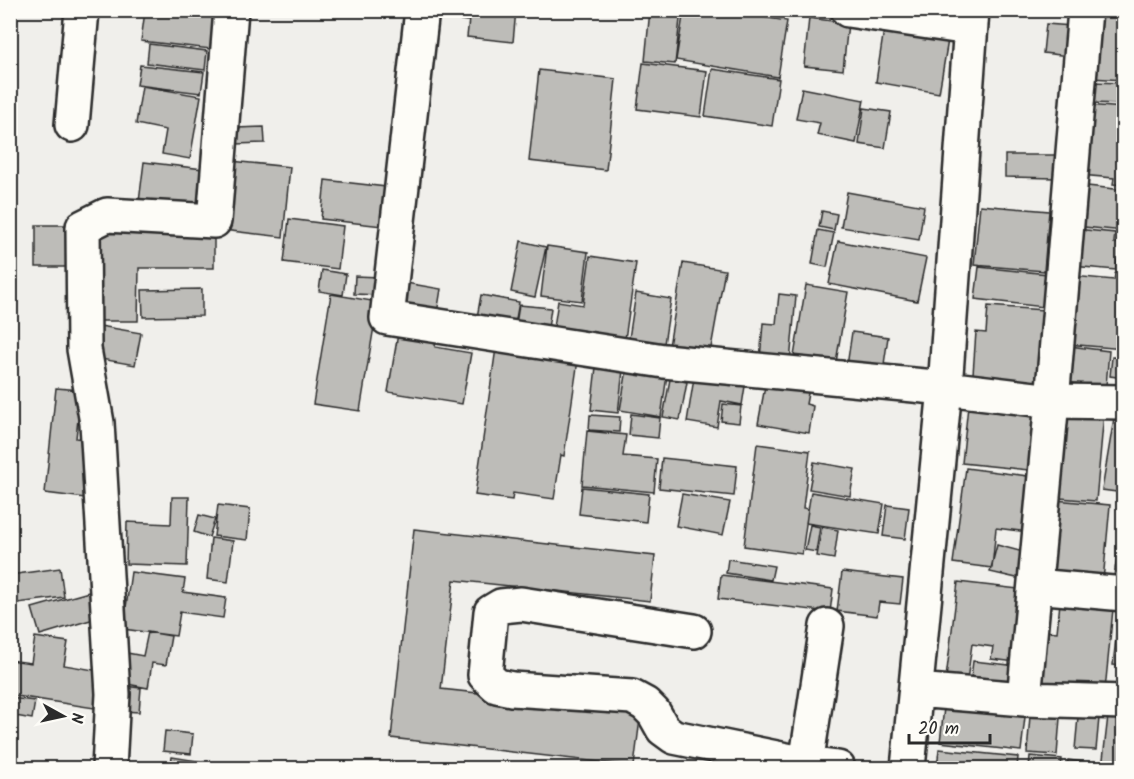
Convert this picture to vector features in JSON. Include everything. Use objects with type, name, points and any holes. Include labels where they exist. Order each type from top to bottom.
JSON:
[{"type":"street","points":[[72,124],[82,10]]},
{"type":"street","points":[[109,768],[113,694],[97,423],[84,349],[83,227],[107,215],[214,221],[231,10]]},
{"type":"street","points":[[422,10],[387,318],[664,362],[945,388],[1052,401],[1124,402]]},
{"type":"street","points":[[848,10],[970,19],[945,388],[908,768]]},
{"type":"street","points":[[1024,699],[1085,10]]},
{"type":"street","points":[[1035,586],[1124,594]]},
{"type":"street","points":[[693,631],[521,604],[501,606],[491,612],[485,675],[497,686],[512,689],[632,697],[645,704],[654,713],[663,729],[674,737],[806,764],[838,768]]},
{"type":"street","points":[[806,764],[826,626]]},
{"type":"street","points":[[916,690],[1024,699],[1124,702]]},
{"type":"building","points":[[185,10],[215,10],[211,49],[141,41],[145,11],[185,16]]},
{"type":"building","points":[[432,10],[468,10],[467,21],[432,16]]},
{"type":"building","points":[[470,10],[516,10],[513,42],[467,37]]},
{"type":"building","points":[[650,10],[681,10],[675,64],[645,61]]},
{"type":"building","points":[[684,10],[720,10],[787,21],[778,77],[676,60]]},
{"type":"building","points":[[1095,12],[1124,15],[1124,80],[1091,78]]},
{"type":"building","points":[[809,18],[848,23],[843,70],[804,66]]},
{"type":"building","points":[[1046,24],[1072,26],[1069,56],[1043,53]]},
{"type":"building","points":[[884,29],[948,40],[939,93],[876,82]]},
{"type":"building","points":[[149,44],[207,51],[205,70],[147,63]]},
{"type":"building","points":[[643,63],[707,71],[701,117],[637,109]]},
{"type":"building","points":[[140,65],[204,72],[201,93],[137,85]]},
{"type":"building","points":[[712,69],[779,79],[772,126],[705,116]]},
{"type":"building","points":[[539,70],[616,79],[606,170],[529,161]]},
{"type":"building","points":[[1091,82],[1124,83],[1123,104],[1090,103]]},
{"type":"building","points":[[142,86],[201,96],[190,159],[162,154],[166,130],[136,124]]},
{"type":"building","points":[[802,88],[864,100],[856,143],[817,135],[820,123],[796,119]]},
{"type":"building","points":[[1087,105],[1124,108],[1124,185],[1113,184],[1114,178],[1080,175]]},
{"type":"building","points":[[864,108],[891,112],[885,148],[859,144]]},
{"type":"building","points":[[264,127],[265,143],[236,144],[236,128]]},
{"type":"building","points":[[1005,155],[1055,155],[1056,178],[1005,177]]},
{"type":"building","points":[[231,161],[290,167],[283,237],[223,230]]},
{"type":"building","points":[[144,162],[203,169],[198,217],[138,210]]},
{"type":"building","points":[[325,180],[395,188],[391,227],[321,219]]},
{"type":"building","points":[[1078,185],[1124,190],[1124,231],[1074,226]]},
{"type":"building","points":[[847,192],[924,206],[919,240],[841,227]]},
{"type":"building","points":[[980,205],[1049,211],[1044,271],[974,265]]},
{"type":"building","points":[[822,211],[837,214],[834,230],[819,227]]},
{"type":"building","points":[[289,219],[343,226],[338,269],[284,262]]},
{"type":"building","points":[[36,225],[74,225],[74,267],[36,267]]},
{"type":"building","points":[[97,226],[214,227],[214,268],[139,268],[138,321],[97,321]]},
{"type":"building","points":[[1076,229],[1115,233],[1114,243],[1124,243],[1124,261],[1117,260],[1116,270],[1072,266]]},
{"type":"building","points":[[818,230],[834,233],[827,267],[812,264]]},
{"type":"building","points":[[521,241],[546,247],[535,297],[511,292]]},
{"type":"building","points":[[838,241],[926,258],[917,301],[829,284]]},
{"type":"building","points":[[547,246],[588,252],[582,301],[541,296]]},
{"type":"building","points":[[590,256],[636,263],[624,346],[605,343],[606,335],[554,327],[558,301],[583,305]]},
{"type":"building","points":[[683,263],[725,270],[709,359],[668,352]]},
{"type":"building","points":[[979,267],[1048,274],[1044,307],[975,299]]},
{"type":"building","points":[[322,270],[346,274],[343,295],[319,291]]},
{"type":"building","points":[[1115,274],[1124,275],[1124,349],[1067,344],[1073,276],[1114,280]]},
{"type":"building","points":[[355,276],[380,277],[379,295],[354,294]]},
{"type":"building","points":[[406,283],[441,289],[437,313],[402,307]]},
{"type":"building","points":[[806,285],[848,292],[835,368],[793,362]]},
{"type":"building","points":[[202,289],[202,316],[143,317],[142,290]]},
{"type":"building","points":[[636,293],[671,299],[663,350],[628,345]]},
{"type":"building","points":[[331,294],[378,302],[360,411],[313,404]]},
{"type":"building","points":[[779,294],[796,296],[790,362],[760,360],[763,323],[776,324]]},
{"type":"building","points":[[481,295],[519,302],[514,330],[476,323]]},
{"type":"building","points":[[519,305],[551,308],[547,335],[515,331]]},
{"type":"building","points":[[988,306],[1044,310],[1038,393],[972,388],[976,332],[986,333]]},
{"type":"building","points":[[400,322],[438,328],[435,347],[471,353],[462,404],[388,392]]},
{"type":"building","points":[[100,326],[141,333],[135,365],[95,358]]},
{"type":"building","points":[[852,332],[888,337],[883,371],[847,366]]},
{"type":"building","points":[[1069,346],[1109,351],[1106,386],[1065,382]]},
{"type":"building","points":[[496,348],[578,360],[564,456],[561,455],[554,499],[513,493],[512,500],[475,495]]},
{"type":"building","points":[[1112,357],[1124,358],[1124,378],[1110,376]]},
{"type":"building","points":[[596,367],[623,370],[618,413],[591,410]]},
{"type":"building","points":[[627,369],[667,375],[661,417],[620,410]]},
{"type":"building","points":[[694,378],[745,386],[742,405],[721,401],[717,427],[687,422]]},
{"type":"building","points":[[670,379],[687,382],[680,420],[663,417]]},
{"type":"building","points":[[766,381],[809,388],[806,404],[813,406],[809,433],[758,424]]},
{"type":"building","points":[[56,388],[81,390],[76,438],[92,440],[85,498],[45,493]]},
{"type":"building","points":[[723,404],[741,406],[739,423],[721,421]]},
{"type":"building","points":[[968,406],[1035,413],[1029,470],[962,463]]},
{"type":"building","points":[[1068,410],[1104,413],[1096,501],[1060,498]]},
{"type":"building","points":[[1115,412],[1124,414],[1124,493],[1102,490]]},
{"type":"building","points":[[631,414],[660,418],[658,438],[629,435]]},
{"type":"building","points":[[590,415],[620,417],[619,432],[589,430]]},
{"type":"building","points":[[587,431],[626,435],[623,456],[657,459],[654,492],[582,485]]},
{"type":"building","points":[[757,444],[810,451],[803,508],[808,509],[802,554],[744,546]]},
{"type":"building","points":[[662,458],[737,466],[734,496],[659,488]]},
{"type":"building","points":[[814,462],[855,469],[850,496],[809,489]]},
{"type":"building","points":[[966,468],[1035,477],[1028,532],[996,528],[992,568],[953,563]]},
{"type":"building","points":[[582,487],[649,494],[646,522],[579,514]]},
{"type":"building","points":[[811,492],[884,504],[879,534],[806,523]]},
{"type":"building","points":[[682,494],[730,502],[723,535],[676,526]]},
{"type":"building","points":[[172,497],[189,497],[187,566],[126,564],[127,522],[171,524]]},
{"type":"building","points":[[1055,500],[1110,505],[1103,581],[1048,576]]},
{"type":"building","points":[[218,505],[250,509],[247,540],[214,536]]},
{"type":"building","points":[[887,505],[909,508],[905,539],[883,536]]},
{"type":"building","points":[[199,515],[215,519],[209,537],[194,532]]},
{"type":"building","points":[[810,525],[820,527],[816,552],[805,550]]},
{"type":"building","points":[[822,527],[838,530],[834,559],[817,556]]},
{"type":"building","points":[[414,529],[655,556],[650,601],[454,580],[441,689],[641,711],[634,766],[391,738]]},
{"type":"building","points":[[211,538],[233,541],[228,582],[207,579]]},
{"type":"building","points":[[1119,544],[1124,545],[1124,583],[1113,582]]},
{"type":"building","points":[[997,545],[1027,553],[1021,579],[990,572]]},
{"type":"building","points":[[728,559],[774,566],[771,580],[726,573]]},
{"type":"building","points":[[60,568],[64,597],[10,604],[10,575]]},
{"type":"building","points":[[131,572],[185,579],[183,592],[226,598],[223,618],[180,612],[176,636],[123,629]]},
{"type":"building","points":[[842,572],[903,579],[900,604],[879,602],[877,616],[837,611]]},
{"type":"building","points":[[721,575],[833,589],[830,612],[718,599]]},
{"type":"building","points":[[958,582],[1027,590],[1016,662],[991,659],[993,647],[972,644],[966,688],[945,686]]},
{"type":"building","points":[[96,590],[104,616],[40,635],[32,608]]},
{"type":"building","points":[[1060,603],[1113,609],[1105,690],[1040,684],[1046,631],[1057,632]]},
{"type":"building","points":[[1120,604],[1124,605],[1124,666],[1113,665]]},
{"type":"building","points":[[148,632],[171,636],[166,665],[152,663],[148,688],[122,683],[127,653],[143,656]]},
{"type":"building","points":[[35,637],[68,642],[64,665],[100,671],[94,708],[10,695],[10,660],[31,663]]},
{"type":"building","points":[[973,661],[1018,666],[1015,690],[970,686]]},
{"type":"building","points":[[124,686],[141,688],[139,712],[122,711]]},
{"type":"building","points":[[10,698],[35,701],[32,719],[10,715]]},
{"type":"building","points":[[944,708],[1025,717],[1021,751],[940,742]]},
{"type":"building","points":[[1030,716],[1060,718],[1057,755],[1027,753]]},
{"type":"building","points":[[1108,716],[1124,718],[1124,768],[1102,768]]},
{"type":"building","points":[[1078,717],[1099,718],[1096,750],[1075,749]]},
{"type":"building","points":[[165,731],[193,734],[191,754],[163,751]]},
{"type":"building","points":[[939,749],[1018,757],[1017,768],[937,768]]},
{"type":"building","points":[[1030,756],[1062,759],[1061,768],[1029,768]]},
{"type":"building","points":[[172,757],[210,763],[209,768],[170,768]]},
{"type":"building","points":[[1068,760],[1082,762],[1081,768],[1067,768]]},
{"type":"building","points":[[128,763],[164,768],[127,768]]}]
